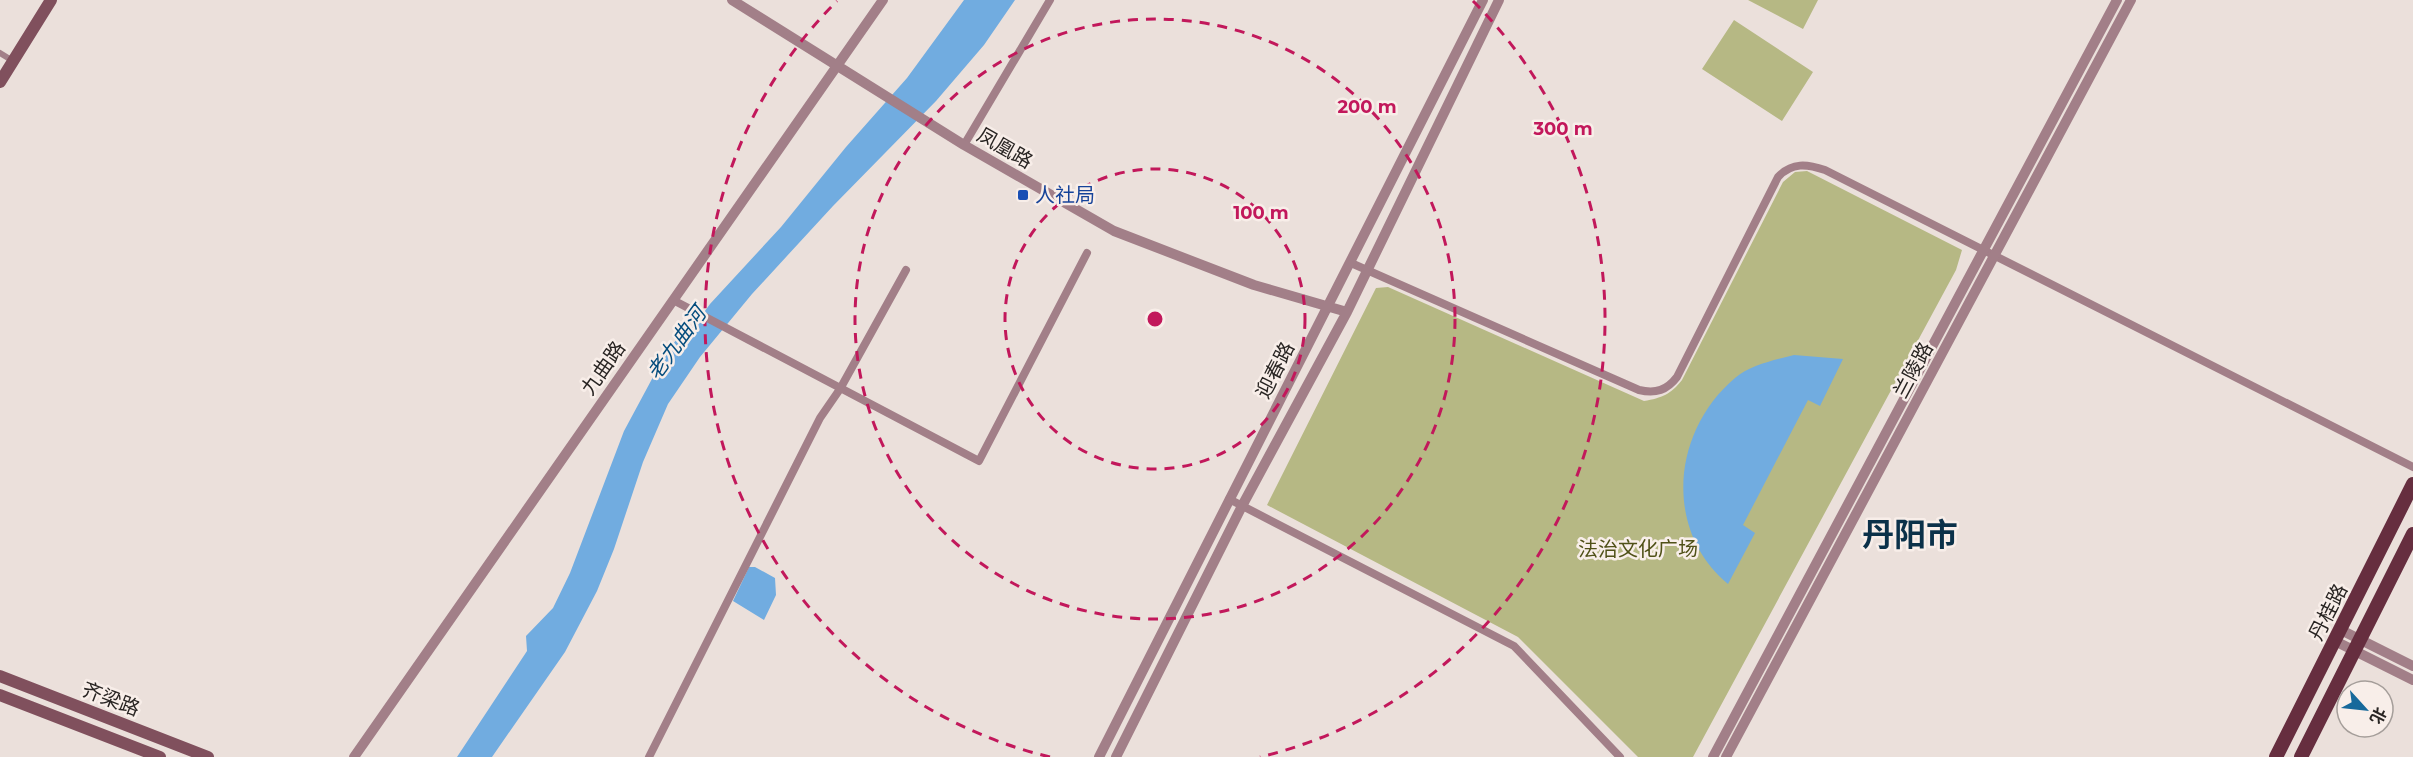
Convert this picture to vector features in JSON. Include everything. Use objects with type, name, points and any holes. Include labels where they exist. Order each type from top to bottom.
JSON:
[{"type":"main road","points":[[0,82],[51,0]]},
{"type":"main road","name":"丹桂路","points":[[2277,757],[2413,484]]},
{"type":"main road","name":"丹桂路","points":[[2301,757],[2413,534]]},
{"type":"main road","name":"齐梁路","points":[[0,676],[208,757]]},
{"type":"main road","name":"齐梁路","points":[[0,695],[160,757]]},
{"type":"street","name":"凤凰路","points":[[732,0],[964,145],[1114,231],[1254,285],[1347,312]]},
{"type":"street","name":"九曲路","points":[[354,757],[883,0]]},
{"type":"street","points":[[964,145],[1050,0]]},
{"type":"street","name":"迎春路","points":[[1099,757],[1483,0]]},
{"type":"street","name":"迎春路","points":[[1116,757],[1242,506],[1347,312],[1498,0]]},
{"type":"street","name":"兰陵路","points":[[1726,757],[1989,253],[2117,0]]},
{"type":"street","name":"兰陵路","points":[[1713,757],[1989,253],[2131,0]]},
{"type":"street","points":[[0,53],[13,61]]},
{"type":"street","points":[[1351,262],[1649,392],[1670,386],[1677,377],[1778,177],[1785,169],[1797,165],[1811,165],[1826,170],[2413,467]]},
{"type":"street","points":[[673,300],[979,461],[1087,253]]},
{"type":"street","points":[[649,757],[820,418],[840,389],[906,270]]},
{"type":"street","points":[[1229,499],[1514,646],[1620,757]]},
{"type":"street","points":[[2338,635],[2413,666]]},
{"type":"street","points":[[2358,645],[2413,680]]},
{"type":"green space","points":[[1748,0],[1818,0],[1803,29]]},
{"type":"green space","points":[[1734,20],[1813,72],[1782,121],[1702,69]]},
{"type":"green space","name":"法治文化广场","points":[[1807,171],[1962,250],[1956,270],[1693,757],[1638,757],[1518,637],[1267,505],[1376,288],[1388,287],[1644,401],[1656,398],[1666,395],[1682,380],[1783,182],[1795,172]]},
{"type":"water","name":"老九曲河","points":[[964,0],[1015,0],[984,45],[936,101],[833,206],[752,294],[700,357],[668,404],[643,462],[614,549],[597,591],[565,652],[492,757],[457,757],[527,651],[526,636],[553,608],[570,573],[624,431],[667,351],[683,332],[694,326],[710,304],[781,227],[846,147],[907,78]]},
{"type":"water","points":[[1794,355],[1843,359],[1820,406],[1808,400],[1743,525],[1755,533],[1728,584],[1707,562],[1693,536],[1685,509],[1684,481],[1688,452],[1698,425],[1714,400],[1735,378],[1755,366]]},
{"type":"water","points":[[749,567],[755,567],[775,578],[776,595],[764,620],[733,601]]},
{"type":"place","name":"人社局","points":[[1023,195]]},
{"type":"district","name":"丹阳市","points":[[1910,534]]}]
